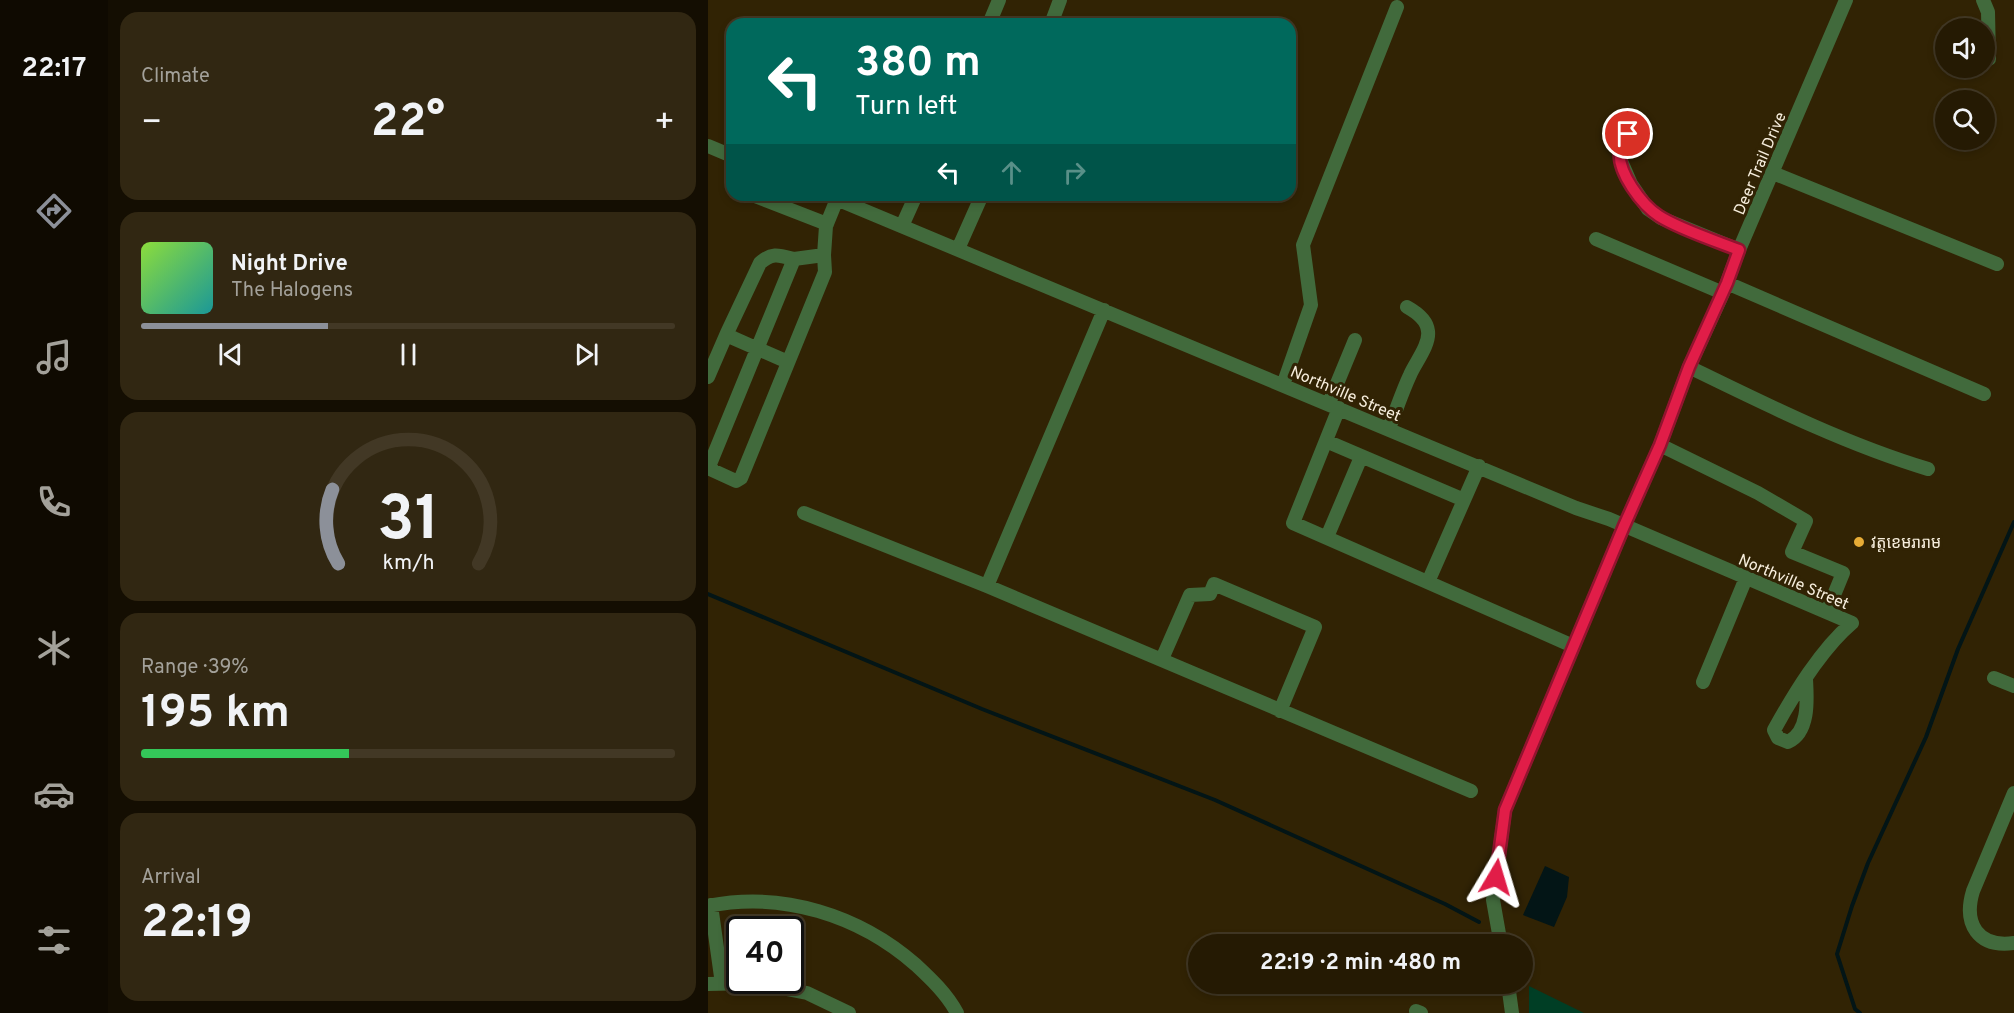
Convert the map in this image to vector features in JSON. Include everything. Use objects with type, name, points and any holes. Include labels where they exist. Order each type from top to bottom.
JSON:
[{"type":"street","points":[[992,18],[999,0]]},
{"type":"street","points":[[1053,18],[1060,0]]},
{"type":"street","points":[[1983,0],[1988,18]]},
{"type":"street","name":"Deer Trail Drive","points":[[1499,934],[1493,900],[1505,810],[1660,445],[1689,367],[1773,174],[1840,2]]},
{"type":"street","points":[[1283,385],[1311,305],[1303,245],[1397,7]]},
{"type":"street","points":[[1635,117],[1620,150],[1621,161],[1630,184],[1648,209],[1661,218],[1739,250]]},
{"type":"street","points":[[708,146],[726,154]]},
{"type":"street","points":[[1773,174],[1997,264]]},
{"type":"street","points":[[768,201],[827,224]]},
{"type":"street","points":[[794,259],[709,463],[712,470],[736,481],[741,478],[825,272],[824,255],[831,201]]},
{"type":"street","name":"Northville Street","points":[[842,201],[1852,623],[1838,635],[1806,679]]},
{"type":"street","points":[[902,226],[913,201]]},
{"type":"street","points":[[958,249],[979,201]]},
{"type":"street","points":[[1596,239],[1725,288],[1984,394]]},
{"type":"street","points":[[708,377],[760,263],[767,256],[776,255],[794,259],[824,255]]},
{"type":"street","points":[[1389,428],[1429,332],[1424,321],[1416,312],[1407,307]]},
{"type":"street","points":[[987,586],[1104,310]]},
{"type":"street","points":[[727,333],[733,338],[788,362]]},
{"type":"street","points":[[1355,340],[1334,406],[1326,441],[1293,523],[1573,646]]},
{"type":"street","points":[[1689,367],[1795,418],[1928,469]]},
{"type":"street","points":[[1326,441],[1464,501]]},
{"type":"street","points":[[1660,445],[1758,493],[1806,521],[1792,552],[1843,573],[1827,612]]},
{"type":"street","points":[[1327,537],[1361,457]]},
{"type":"street","points":[[1428,582],[1479,466]]},
{"type":"street","points":[[804,513],[987,586],[1471,791]]},
{"type":"street","points":[[1703,681],[1746,578]]},
{"type":"street","points":[[1162,659],[1190,595],[1210,594],[1214,584],[1315,627],[1280,711]]},
{"type":"street","points":[[1994,678],[2014,686]]},
{"type":"street","points":[[2014,793],[2011,810],[1972,891],[1968,906],[1969,919],[1984,940],[1997,945],[2014,943]]},
{"type":"street","points":[[722,984],[709,905],[763,900],[802,906],[843,918],[867,929],[898,949],[932,979],[957,1013]]},
{"type":"street","points":[[708,984],[756,983],[807,993],[849,1013]]},
{"type":"street","points":[[1509,994],[1512,1013]]},
{"type":"green space","points":[[1533,988],[1584,1013],[1529,1013],[1529,994],[1533,994]]},
{"type":"shaded area","points":[[1545,866],[1569,877],[1567,897],[1554,927],[1523,915]]},
{"type":"waterway","points":[[1860,1013],[1855,1009],[1837,954],[1852,906],[1868,863],[1926,737],[1958,649],[2014,522]]},
{"type":"waterway","points":[[708,594],[982,709],[1215,800],[1445,904],[1479,922]]},
{"type":"place","name":"វត្តខេមរារាម","points":[[1859,542]]},
{"type":"route","points":[[1496,877],[1505,810],[1660,445],[1689,367],[1727,283],[1739,250],[1661,218],[1648,209],[1630,184],[1621,161],[1620,150],[1628,134]]}]
